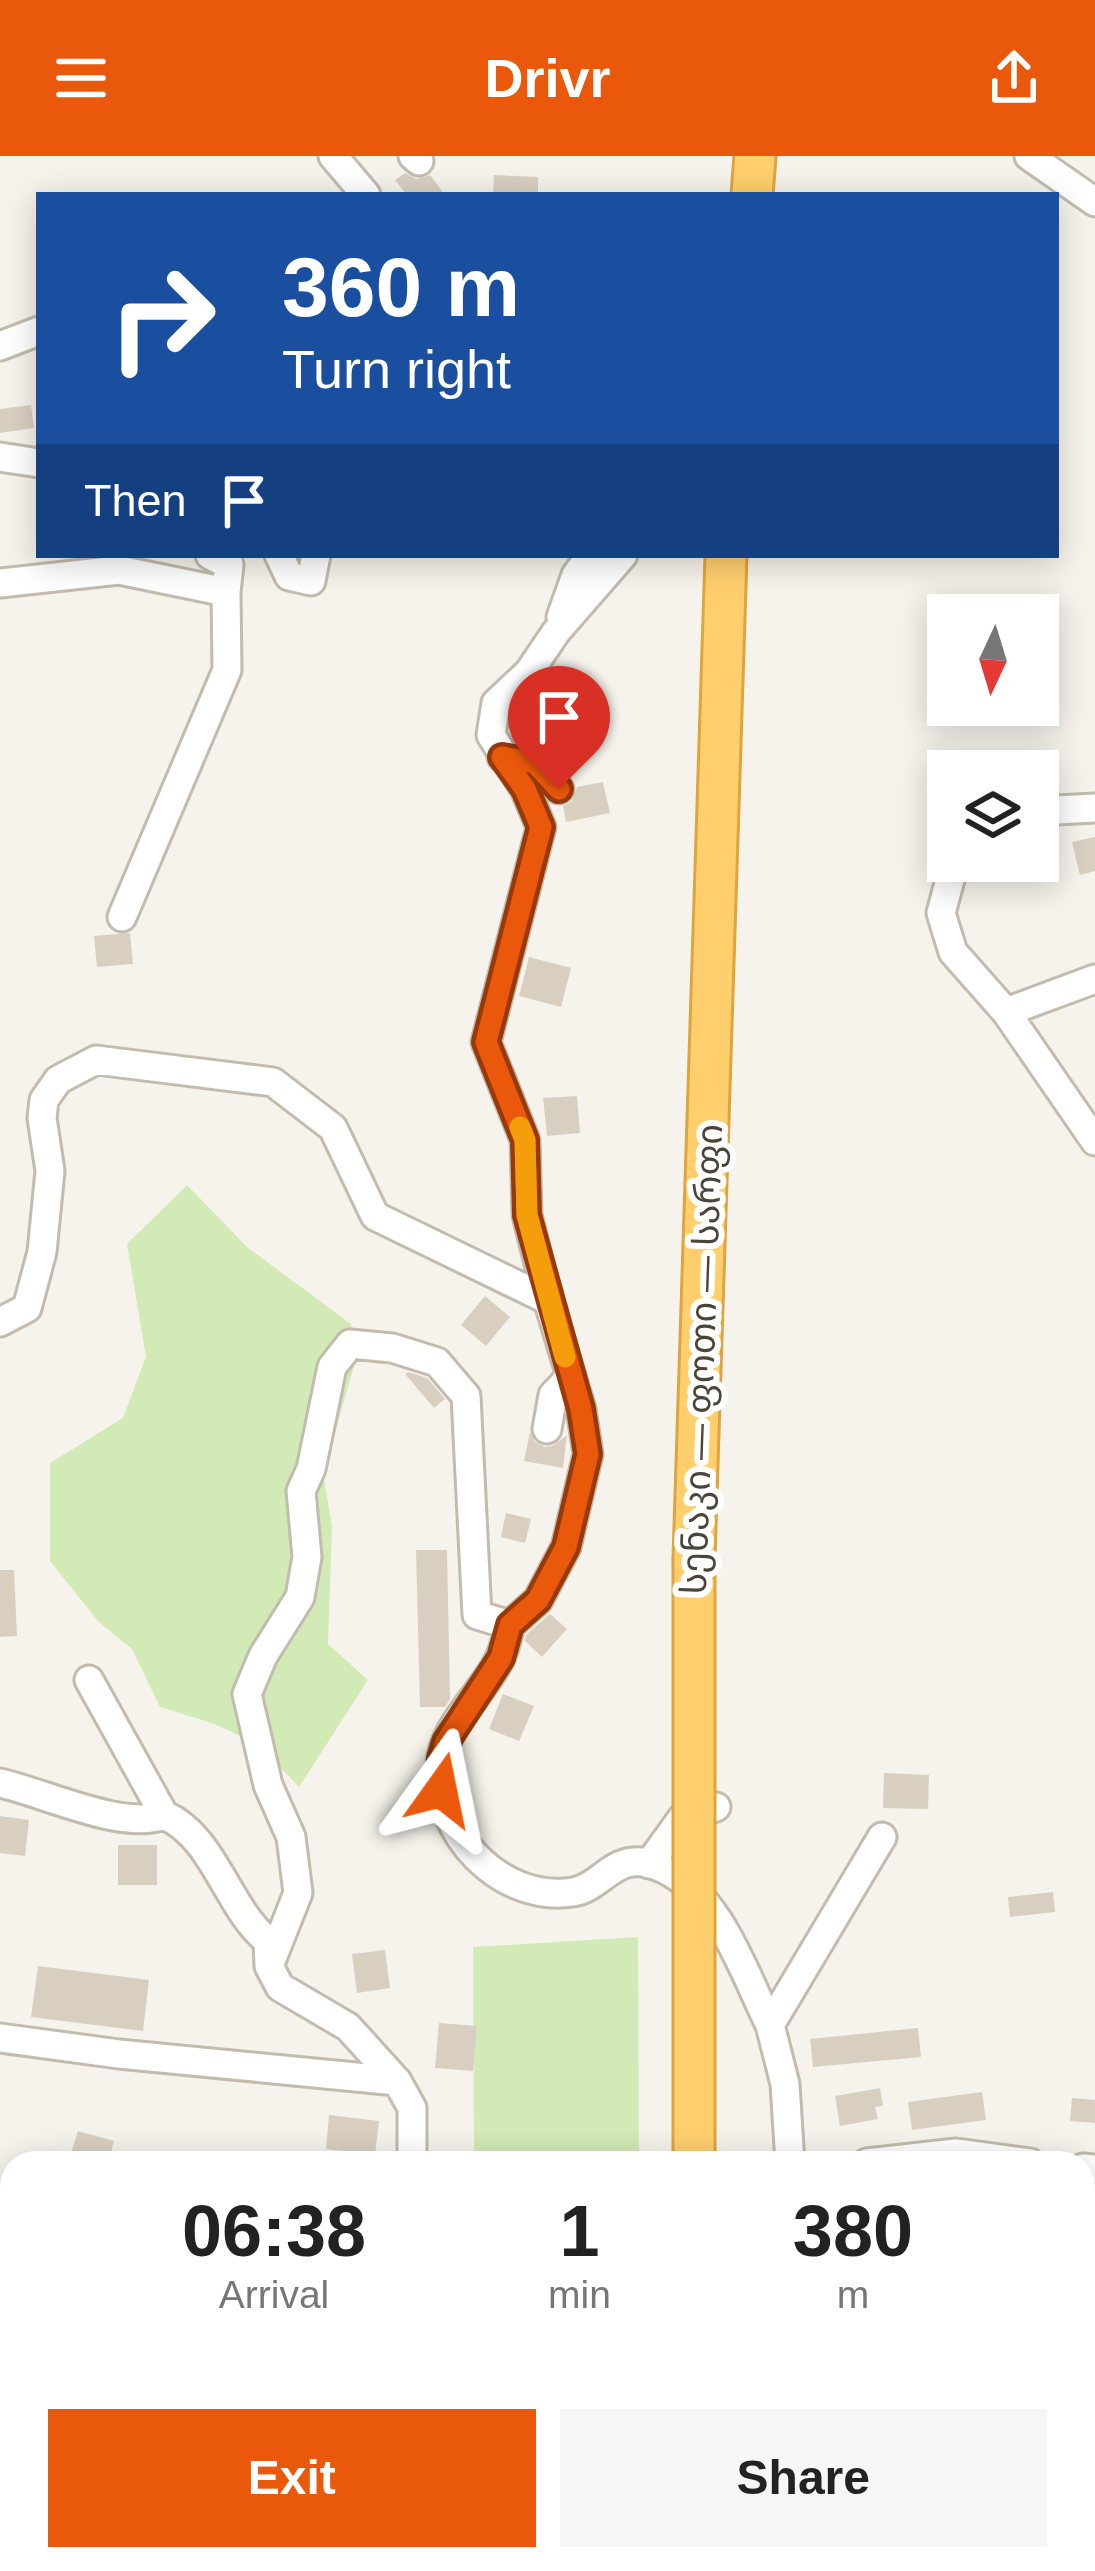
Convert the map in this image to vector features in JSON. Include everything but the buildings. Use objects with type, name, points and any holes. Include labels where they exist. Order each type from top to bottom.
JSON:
[{"type":"highway","points":[[752,192],[755,156]]},
{"type":"highway","name":"სენაკი — ფოთი — სარფი","points":[[694,2151],[694,1558],[727,558]]},
{"type":"street","points":[[333,156],[363,192]]},
{"type":"street","points":[[1029,156],[1095,202]]},
{"type":"street","points":[[0,346],[36,332]]},
{"type":"street","points":[[0,457],[36,463]]},
{"type":"street","points":[[122,916],[226,670],[229,566],[215,558]]},
{"type":"street","points":[[280,558],[289,576],[310,581],[315,558]]},
{"type":"street","points":[[556,632],[576,575],[589,558]]},
{"type":"street","points":[[620,558],[556,632],[529,672],[496,703],[491,735],[525,789],[541,827],[486,1042],[525,1140],[527,1215],[581,1409],[588,1454],[566,1547],[538,1600],[510,1625],[501,1658],[446,1742],[441,1790],[458,1837],[478,1860],[539,1892],[586,1889],[614,1865],[650,1864],[666,1869],[693,1890],[723,1928],[770,2025],[785,2084],[789,2151]]},
{"type":"street","points":[[0,583],[119,570],[226,592]]},
{"type":"street","points":[[502,757],[535,763],[559,789]]},
{"type":"street","points":[[1059,810],[1095,808]]},
{"type":"street","points":[[949,882],[940,913],[953,952],[1006,1012],[1095,1141]]},
{"type":"street","points":[[1006,1012],[1095,979]]},
{"type":"street","points":[[0,1322],[27,1308],[42,1252],[50,1172],[44,1100],[58,1080],[96,1060],[273,1082],[334,1128],[375,1216],[548,1300]]},
{"type":"street","points":[[269,1966],[298,1892],[291,1837],[268,1785],[247,1694],[263,1656],[300,1597],[307,1557],[301,1490],[311,1469],[332,1366],[350,1344],[392,1348],[437,1361],[466,1396],[477,1615],[510,1625]]},
{"type":"street","points":[[547,1429],[553,1395],[571,1376]]},
{"type":"street","points":[[89,1679],[164,1815],[179,1821],[255,1930],[268,1941],[269,1966],[280,1987],[348,2026],[397,2081],[412,2108],[412,2151]]},
{"type":"street","points":[[0,1784],[120,1820],[152,1820],[164,1815]]},
{"type":"street","points":[[650,1864],[682,1817],[716,1807]]},
{"type":"street","points":[[770,2025],[882,1837]]},
{"type":"street","points":[[0,2038],[397,2081]]},
{"type":"green space","points":[[187,1185],[247,1247],[351,1324],[357,1356],[323,1474],[332,1526],[328,1644],[368,1680],[299,1787],[266,1754],[237,1734],[160,1707],[132,1649],[99,1622],[50,1561],[50,1463],[123,1418],[146,1357],[127,1244]]},
{"type":"green space","points":[[638,1937],[639,2151],[474,2151],[473,1947]]},
{"type":"slow traffic","points":[[520,1127],[525,1140],[527,1215],[565,1357]]},
{"type":"route","points":[[441,1790],[446,1742],[501,1658],[510,1625],[538,1600],[566,1547],[588,1454],[581,1409],[527,1215],[525,1140],[486,1042],[541,827],[525,789],[502,757],[535,763],[559,789]]}]
